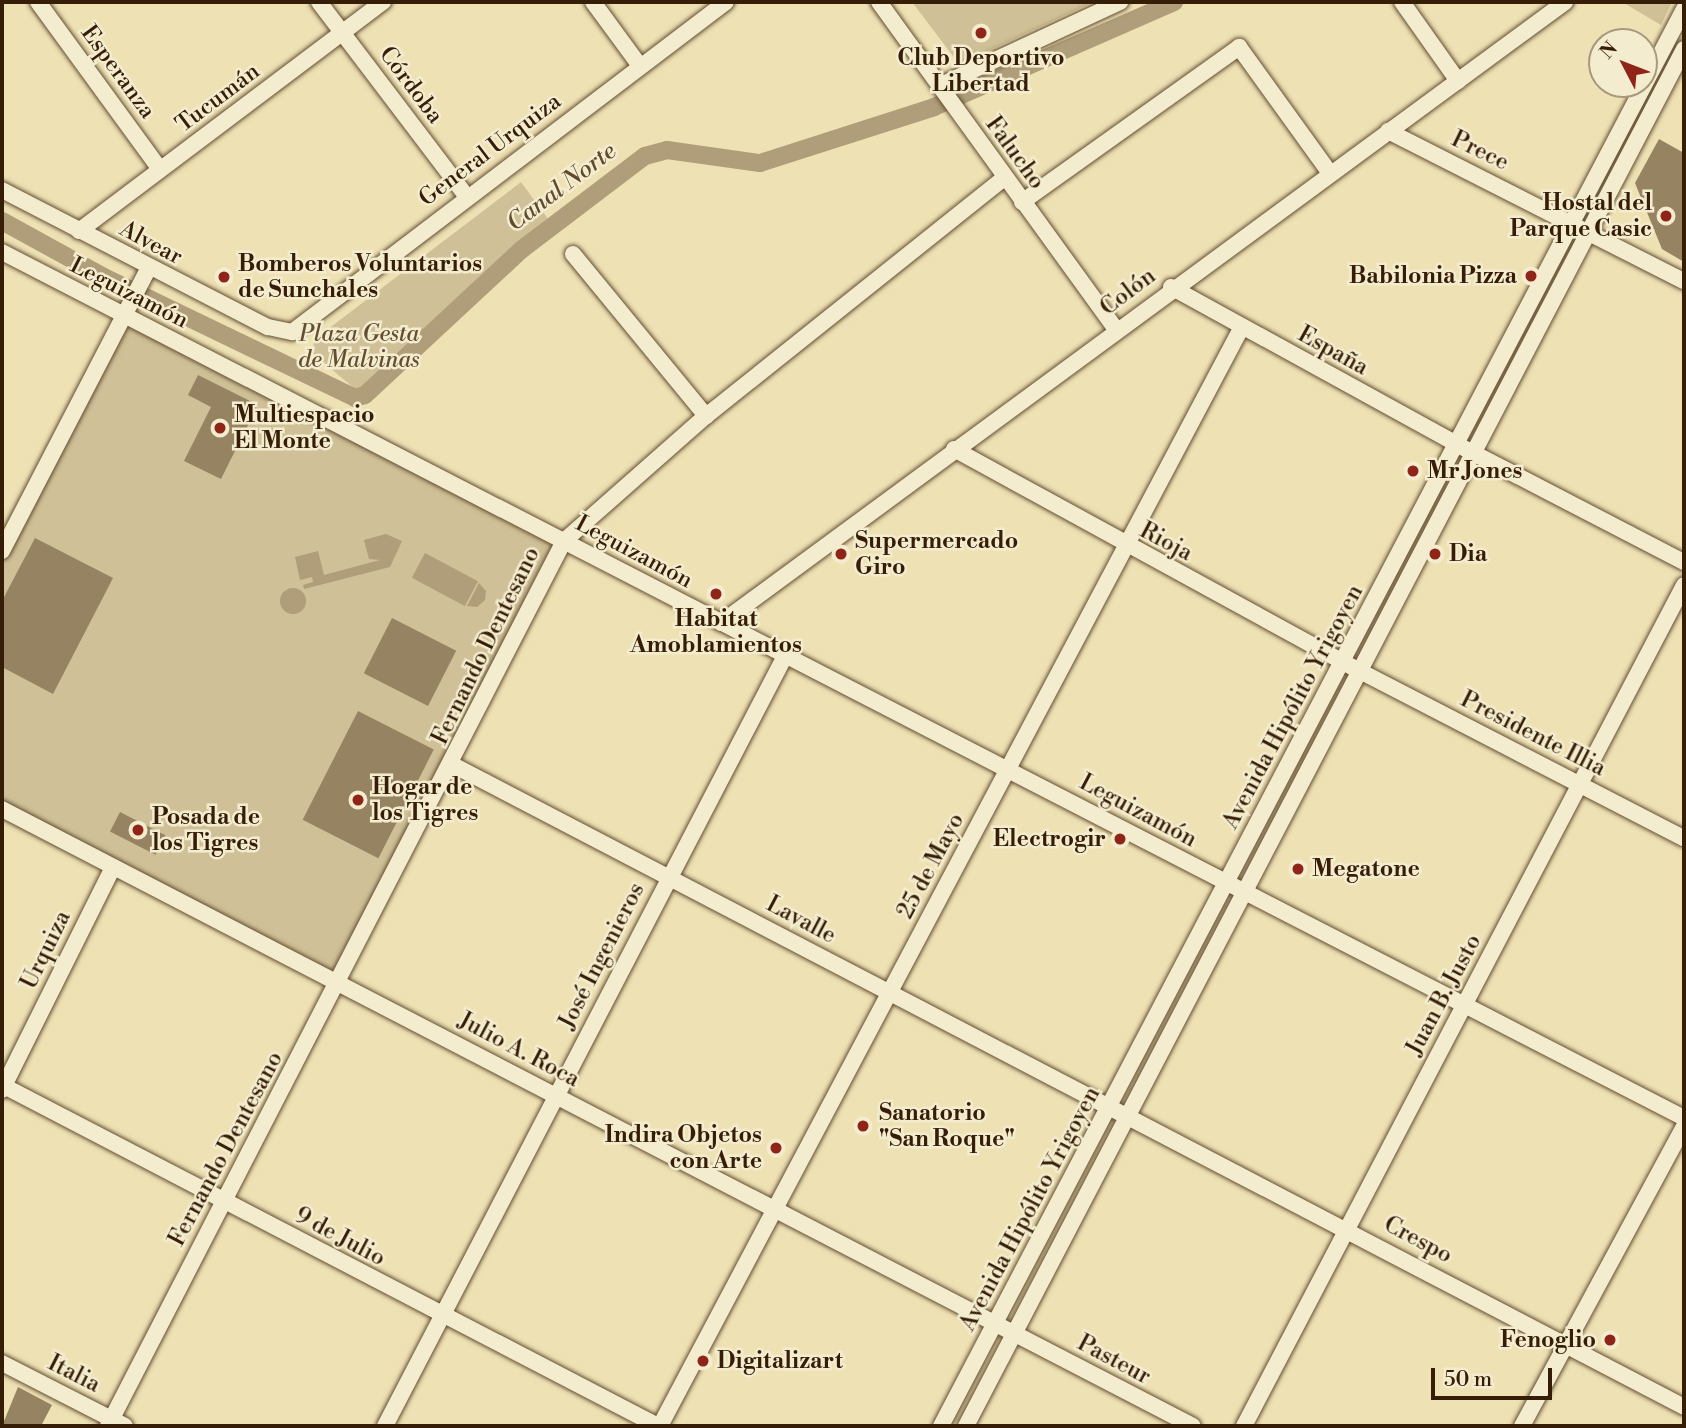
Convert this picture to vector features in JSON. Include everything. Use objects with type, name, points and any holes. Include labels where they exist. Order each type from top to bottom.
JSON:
[{"type":"street","name":"Esperanza","points":[[38,2],[160,169]]},
{"type":"street","name":"Córdoba","points":[[319,2],[466,196]]},
{"type":"street","name":"Tucumán","points":[[79,231],[383,2]]},
{"type":"street","points":[[593,2],[640,66]]},
{"type":"street","name":"General Urquiza","points":[[281,333],[292,332],[466,196],[726,2]]},
{"type":"street","name":"Falucho","points":[[879,2],[1116,329]]},
{"type":"street","points":[[939,86],[1120,2]]},
{"type":"street","points":[[1402,2],[1458,81]]},
{"type":"street","name":"Colón","points":[[721,623],[1171,287],[1565,2]]},
{"type":"street","name":"Avenida Hipólito Yrigoyen","points":[[941,1426],[1684,9]]},
{"type":"street","points":[[1023,202],[1239,47],[1330,173]]},
{"type":"street","name":"Avenida Hipólito Yrigoyen","points":[[966,1426],[1684,49]]},
{"type":"street","name":"Prece","points":[[1388,131],[1684,281]]},
{"type":"street","name":"Fernando Dentesano","points":[[115,1424],[225,1201],[453,765],[564,541],[706,416],[1004,178]]},
{"type":"street","name":"Alvear","points":[[2,190],[149,268],[281,333]]},
{"type":"street","name":"Leguizamón","points":[[2,252],[1684,1118]]},
{"type":"street","points":[[573,254],[706,416]]},
{"type":"street","points":[[2,551],[7,528],[149,268]]},
{"type":"street","name":"España","points":[[1171,287],[1456,444],[1684,562]]},
{"type":"street","name":"25 de Mayo","points":[[659,1426],[1242,327]]},
{"type":"street","name":"Rioja","points":[[954,449],[1126,546],[1360,671]]},
{"type":"street","name":"Juan B. Justo","points":[[1244,1426],[1684,585]]},
{"type":"street","name":"José Ingenieros","points":[[385,1426],[785,656]]},
{"type":"street","name":"Presidente Illia","points":[[1360,671],[1684,838]]},
{"type":"street","name":"Lavalle","points":[[453,765],[669,875],[1127,1117]]},
{"type":"street","name":"Julio A. Roca","points":[[2,809],[340,981],[1014,1333]]},
{"type":"street","name":"Urquiza","points":[[3,1087],[113,867]]},
{"type":"street","name":"9 de Julio","points":[[3,1087],[443,1317],[659,1426]]},
{"type":"street","name":"Crespo","points":[[1127,1117],[1349,1228],[1684,1407]]},
{"type":"street","points":[[1522,1426],[1684,1126]]},
{"type":"street","name":"Pasteur","points":[[1014,1333],[1193,1426]]},
{"type":"street","name":"Italia","points":[[2,1363],[115,1424]]},
{"type":"green space","name":"Club Deportivo Libertad","points":[[912,2],[1093,2],[959,64]]},
{"type":"green space","points":[[1622,2],[1672,2],[1661,25]]},
{"type":"green space","name":"Plaza Gesta de Malvinas","points":[[521,182],[548,219],[360,393],[312,353],[315,339]]},
{"type":"green space","points":[[123,315],[564,541],[340,981],[2,809],[2,551]]},
{"type":"shaded area","points":[[386,534],[402,541],[390,567],[304,589],[303,585],[313,582],[312,577],[300,580],[295,557],[318,551],[324,575],[380,560],[369,559],[364,540]]},
{"type":"shaded area","points":[[425,553],[478,581],[465,606],[412,578]]},
{"type":"shaded area","points":[[479,583],[486,591],[485,600],[477,607],[467,606]]},
{"type":"shaded area","points":[[293,588],[302,592],[306,601],[302,610],[293,614],[284,610],[280,601],[284,592]]},
{"type":"building","name":"Hostal del Parque Casic","points":[[1659,139],[1684,153],[1684,262],[1662,249],[1635,183]]},
{"type":"building","points":[[198,375],[258,405],[221,479],[184,461],[211,407],[188,395]]},
{"type":"building","points":[[35,538],[113,578],[53,694],[2,667],[2,601]]},
{"type":"building","points":[[392,618],[456,651],[428,706],[364,673]]},
{"type":"building","points":[[358,711],[434,750],[378,858],[303,820]]},
{"type":"building","points":[[120,812],[165,835],[155,855],[110,832]]},
{"type":"building","points":[[18,1387],[52,1405],[41,1426],[2,1426]]},
{"type":"waterway","name":"Canal Norte","points":[[2,221],[104,277],[355,398],[365,395],[521,250],[645,156],[667,150],[760,163],[934,107],[1174,2]]},
{"type":"place","name":"Club Deportivo Libertad","points":[[981,33]]},
{"type":"place","name":"Hostal del Parque Casic","points":[[1666,216]]},
{"type":"place","name":"Babilonia Pizza","points":[[1531,276]]},
{"type":"place","name":"Bomberos Voluntarios de Sunchales","points":[[224,277]]},
{"type":"place","name":"Multiespacio El Monte","points":[[220,428]]},
{"type":"place","name":"Mr Jones","points":[[1413,471]]},
{"type":"place","name":"Supermercado Giro","points":[[841,554]]},
{"type":"place","name":"Dia","points":[[1435,554]]},
{"type":"place","name":"Habitat Amoblamientos","points":[[716,594]]},
{"type":"place","name":"Hogar de los Tigres","points":[[358,800]]},
{"type":"place","name":"Posada de los Tigres","points":[[138,830]]},
{"type":"place","name":"Electrogir","points":[[1120,839]]},
{"type":"place","name":"Megatone","points":[[1298,869]]},
{"type":"place","name":"Sanatorio \"San Roque\"","points":[[863,1126]]},
{"type":"place","name":"Indira Objetos con Arte","points":[[776,1148]]},
{"type":"place","name":"Fenoglio","points":[[1610,1340]]},
{"type":"place","name":"Digitalizart","points":[[703,1361]]}]
